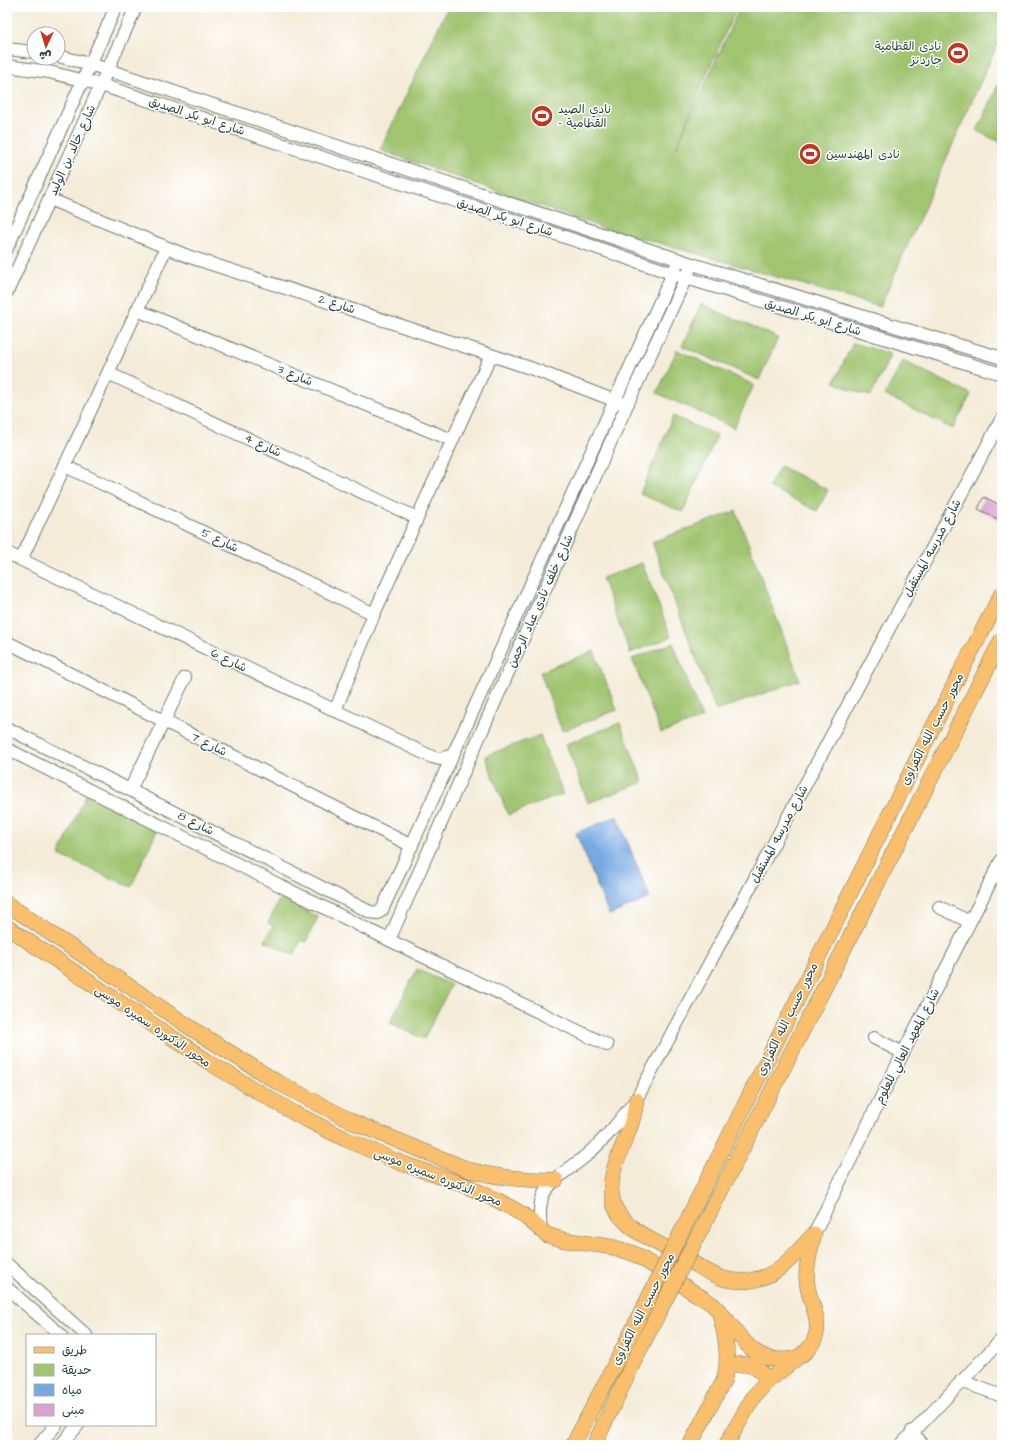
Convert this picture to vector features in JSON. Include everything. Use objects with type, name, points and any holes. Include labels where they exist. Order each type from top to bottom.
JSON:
[{"type":"main road","name":"محور حسب الله الكفراوى","points":[[573,1445],[625,1345],[949,694],[1002,592]]},
{"type":"main road","name":"محور حسب الله الكفراوى","points":[[594,1445],[635,1359],[1002,639]]},
{"type":"main road","name":"محور الدكتوره سميره موسى","points":[[7,904],[187,1026],[277,1082],[353,1122],[469,1170],[516,1180],[556,1180]]},
{"type":"main road","name":"محور الدكتوره سميره موسى","points":[[7,927],[210,1063],[288,1110],[345,1140],[398,1162],[464,1185],[499,1201],[513,1208],[547,1235],[564,1240],[612,1247],[632,1253],[706,1300],[718,1311],[740,1338],[754,1352],[771,1359],[787,1360],[796,1358]]},
{"type":"main road","points":[[636,1100],[634,1117],[616,1165],[611,1186],[612,1196],[619,1215],[634,1229],[716,1276],[734,1281],[762,1278],[779,1268],[814,1234]]},
{"type":"main road","points":[[726,1445],[754,1396],[769,1380],[808,1350],[812,1343],[817,1328],[817,1321],[807,1280],[808,1264],[814,1234]]},
{"type":"main road","points":[[690,1445],[724,1380],[727,1367],[725,1333],[718,1311]]},
{"type":"main road","points":[[727,1367],[738,1364],[750,1365],[761,1370],[769,1380]]},
{"type":"street","name":"شارع خالد بن الوليد","points":[[7,248],[116,7]]},
{"type":"street","name":"شارع خالد بن الوليد","points":[[7,292],[136,7]]},
{"type":"street","points":[[7,49],[26,51]]},
{"type":"street","name":"شارع ابو بكر الصديق","points":[[66,58],[90,64],[679,260],[888,325],[1002,358]]},
{"type":"street","name":"شارع ابو بكر الصديق","points":[[7,66],[50,72],[101,85],[526,224],[672,274],[1000,370]]},
{"type":"street","name":"شارع 2","points":[[49,199],[190,257],[533,369],[627,405]]},
{"type":"street","points":[[22,560],[166,248]]},
{"type":"street","name":"شارع خلف نادى عباد الرحمن","points":[[384,907],[679,260]]},
{"type":"street","name":"شارع خلف نادى عباد الرحمن","points":[[390,940],[627,405],[692,264]]},
{"type":"street","name":"شارع 3","points":[[137,310],[452,440]]},
{"type":"street","points":[[335,711],[374,614],[491,355]]},
{"type":"street","name":"شارع 4","points":[[108,373],[417,518]]},
{"type":"street","name":"شارع مدرسه المستقبل","points":[[541,1231],[541,1203],[546,1191],[556,1180],[600,1143],[636,1100],[1002,418]]},
{"type":"street","name":"شارع 5","points":[[65,466],[374,614]]},
{"type":"street","name":"شارع 6","points":[[7,552],[435,758],[451,760]]},
{"type":"street","name":"شارع 7","points":[[7,642],[412,846]]},
{"type":"street","points":[[130,790],[185,678]]},
{"type":"street","name":"شارع 8","points":[[7,728],[370,912],[378,912],[384,907]]},
{"type":"street","points":[[7,749],[390,940],[607,1045]]},
{"type":"street","points":[[451,760],[464,771]]},
{"type":"street","name":"شارع المعهد العالي للعلوم","points":[[814,1234],[903,1053],[1002,859]]},
{"type":"street","points":[[939,907],[970,922]]},
{"type":"street","points":[[874,1038],[903,1053]]},
{"type":"street","points":[[7,1264],[85,1334]]},
{"type":"street","points":[[7,1288],[60,1334]]},
{"type":"street","points":[[900,1445],[1002,1339]]},
{"type":"street","points":[[961,1382],[1002,1396]]},
{"type":"street","points":[[39,1445],[55,1426]]},
{"type":"street","points":[[61,1445],[77,1426]]},
{"type":"street","points":[[912,1431],[922,1445]]},
{"type":"green space","points":[[448,7],[737,7],[703,82],[676,148],[740,7],[1002,7],[1002,34],[880,307],[639,237],[637,240],[380,150]]},
{"type":"green space","points":[[1002,77],[1002,143],[977,131]]},
{"type":"green space","points":[[701,304],[778,338],[759,380],[682,346]]},
{"type":"green space","points":[[853,343],[891,354],[871,396],[859,393],[834,382]]},
{"type":"green space","points":[[677,350],[754,385],[734,428],[657,393]]},
{"type":"green space","points":[[903,361],[971,394],[953,429],[885,395]]},
{"type":"green space","points":[[673,416],[717,436],[683,512],[640,494]]},
{"type":"green space","points":[[780,466],[828,490],[817,511],[769,487]]},
{"type":"green space","points":[[736,511],[800,680],[716,711],[652,542]]},
{"type":"green space","points":[[642,563],[671,637],[630,653],[602,578]]},
{"type":"green space","points":[[673,643],[702,718],[661,733],[632,659]]},
{"type":"green space","points":[[594,651],[617,710],[562,731],[540,672]]},
{"type":"green space","points":[[620,723],[643,782],[588,803],[566,744]]},
{"type":"green space","points":[[540,735],[563,794],[508,815],[485,756]]},
{"type":"green space","points":[[87,793],[159,826],[131,887],[59,855]]},
{"type":"green space","points":[[280,898],[318,917],[306,942],[301,940],[294,955],[265,941],[273,926],[268,923]]},
{"type":"green space","points":[[417,969],[451,985],[424,1039],[390,1023]]},
{"type":"water","points":[[617,816],[650,898],[609,915],[576,833]]},
{"type":"building","points":[[984,497],[1002,506],[1002,521],[978,509]]},
{"type":"place","name":"نادى القطامية جاردنز","points":[[958,53]]},
{"type":"place","name":"نادي الصيد - القطامية","points":[[542,116]]},
{"type":"place","name":"نادى المهندسين","points":[[810,154]]}]
